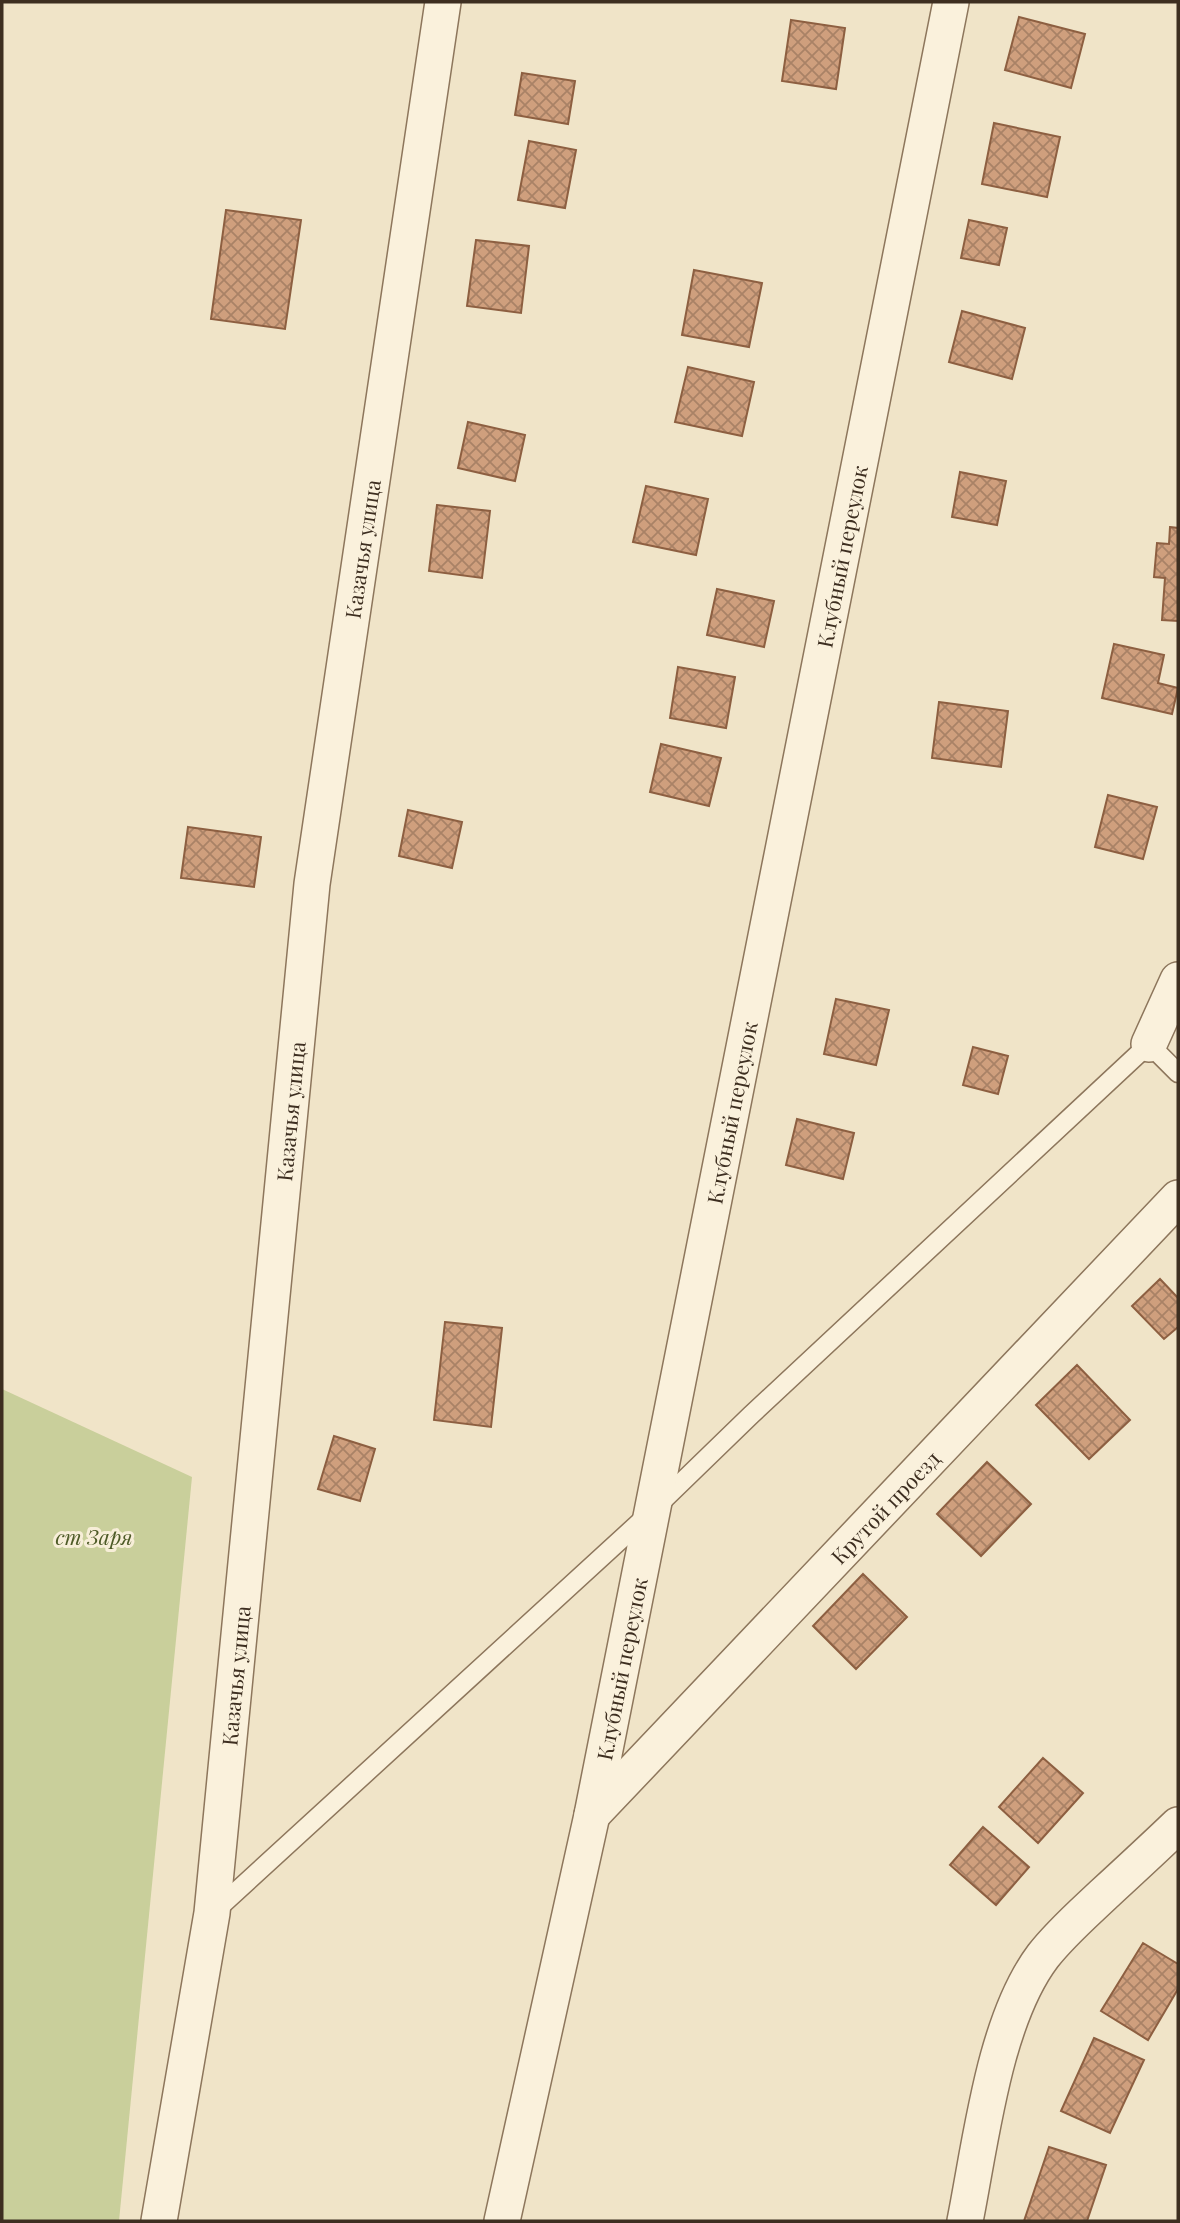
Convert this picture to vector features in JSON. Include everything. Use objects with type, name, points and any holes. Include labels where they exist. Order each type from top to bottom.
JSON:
[{"type":"street","name":"Казачья улица","points":[[159,2221],[212,1913],[312,884],[443,2]]},
{"type":"street","name":"Клубный переулок","points":[[502,2221],[593,1815],[951,2]]},
{"type":"street","points":[[1149,1044],[1178,980]]},
{"type":"street","name":"Крутой проезд","points":[[593,1815],[1178,1198]]},
{"type":"street","points":[[965,2221],[992,2084],[1019,1996],[1042,1957],[1067,1929],[1178,1825]]},
{"type":"lane","points":[[212,1913],[653,1510],[1178,1016]]},
{"type":"lane","points":[[1149,1044],[1178,1073]]},
{"type":"green space","name":"ст Заря","points":[[2,1389],[192,1477],[119,2221],[2,2221]]},
{"type":"building","points":[[1019,17],[1085,34],[1071,88],[1005,70]]},
{"type":"building","points":[[791,20],[845,28],[836,89],[782,81]]},
{"type":"building","points":[[522,73],[575,81],[568,124],[515,115]]},
{"type":"building","points":[[994,123],[1060,137],[1047,197],[982,184]]},
{"type":"building","points":[[529,141],[576,150],[565,208],[518,200]]},
{"type":"building","points":[[226,210],[301,220],[285,329],[211,319]]},
{"type":"building","points":[[969,220],[1007,228],[999,265],[961,258]]},
{"type":"building","points":[[476,240],[529,246],[521,313],[467,306]]},
{"type":"building","points":[[694,270],[762,283],[749,347],[682,335]]},
{"type":"building","points":[[962,311],[1025,328],[1012,379],[949,362]]},
{"type":"building","points":[[688,367],[754,382],[742,436],[675,422]]},
{"type":"building","points":[[468,422],[525,435],[515,481],[458,468]]},
{"type":"building","points":[[960,472],[1006,481],[997,525],[952,517]]},
{"type":"building","points":[[646,486],[708,499],[696,555],[633,542]]},
{"type":"building","points":[[437,505],[490,511],[482,578],[429,571]]},
{"type":"building","points":[[1170,527],[1178,528],[1178,621],[1162,620],[1165,578],[1154,577],[1157,543],[1169,544]]},
{"type":"building","points":[[717,589],[774,601],[764,647],[707,635]]},
{"type":"building","points":[[1114,644],[1164,655],[1158,683],[1178,688],[1172,714],[1102,698]]},
{"type":"building","points":[[678,667],[735,677],[726,728],[670,718]]},
{"type":"building","points":[[939,702],[1008,711],[1001,767],[932,758]]},
{"type":"building","points":[[661,744],[721,758],[709,806],[650,792]]},
{"type":"building","points":[[1108,795],[1157,807],[1143,859],[1095,847]]},
{"type":"building","points":[[408,810],[462,822],[452,868],[399,856]]},
{"type":"building","points":[[188,827],[261,837],[254,887],[181,878]]},
{"type":"building","points":[[836,999],[889,1010],[876,1065],[824,1054]]},
{"type":"building","points":[[973,1047],[1008,1056],[998,1094],[963,1085]]},
{"type":"building","points":[[797,1119],[854,1133],[843,1179],[786,1165]]},
{"type":"building","points":[[1160,1279],[1178,1298],[1178,1327],[1164,1339],[1132,1306]]},
{"type":"building","points":[[445,1322],[502,1328],[491,1427],[434,1420]]},
{"type":"building","points":[[1077,1365],[1130,1420],[1089,1459],[1036,1405]]},
{"type":"building","points":[[334,1436],[375,1449],[360,1501],[318,1489]]},
{"type":"building","points":[[987,1462],[1031,1504],[981,1556],[937,1514]]},
{"type":"building","points":[[863,1574],[907,1617],[856,1669],[813,1626]]},
{"type":"building","points":[[1043,1758],[1083,1793],[1038,1843],[999,1807]]},
{"type":"building","points":[[983,1827],[1029,1867],[996,1905],[950,1865]]},
{"type":"building","points":[[1143,1943],[1178,1964],[1178,1989],[1148,2040],[1101,2011]]},
{"type":"building","points":[[1094,2038],[1144,2060],[1110,2133],[1061,2111]]},
{"type":"building","points":[[1049,2147],[1106,2165],[1087,2221],[1024,2221]]}]
